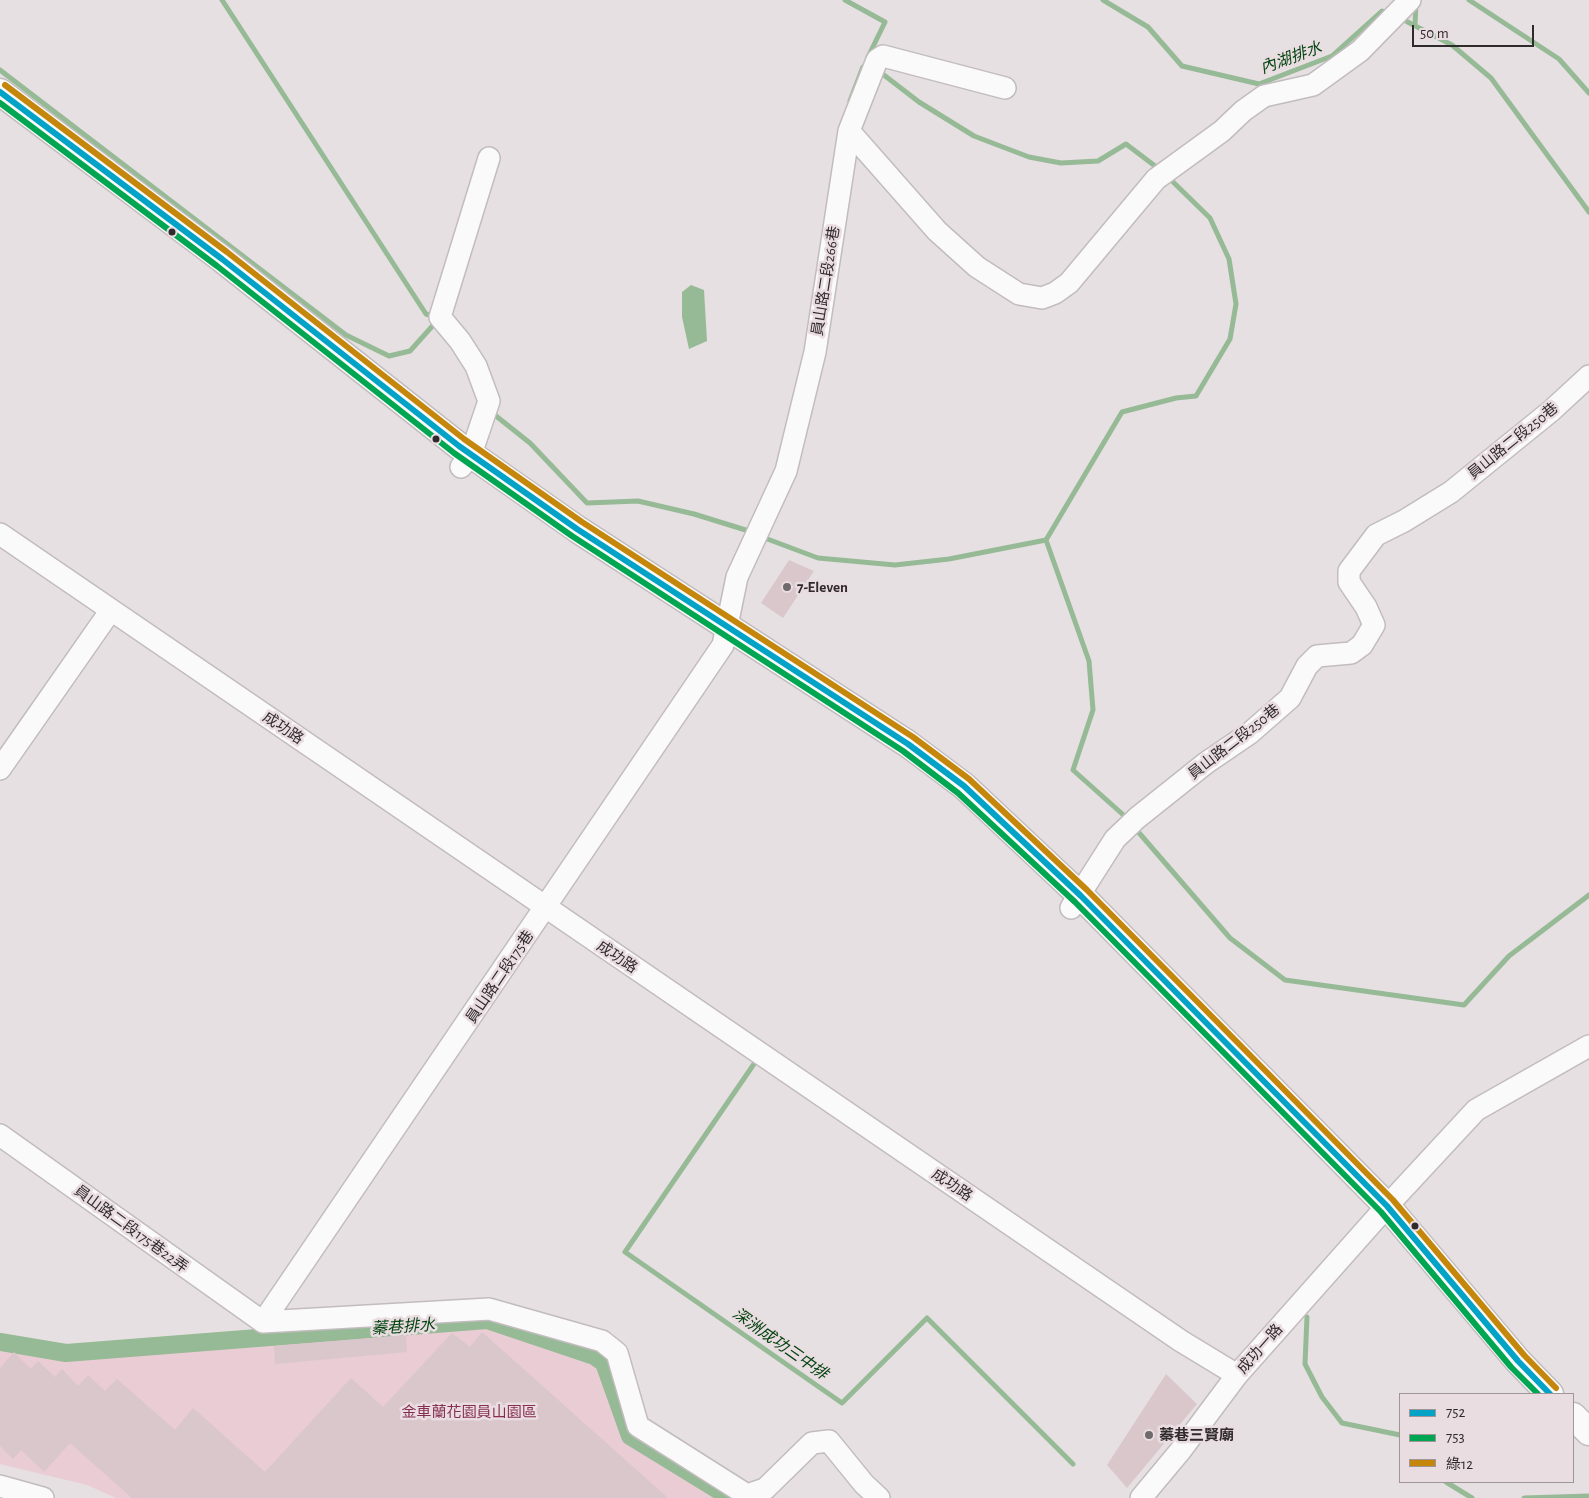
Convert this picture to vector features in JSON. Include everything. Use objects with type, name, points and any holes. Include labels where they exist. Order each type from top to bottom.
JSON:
[{"type":"main road","points":[[0,92],[222,259],[568,545],[725,636],[915,768],[969,809],[1076,902],[1381,1212],[1549,1393]]},
{"type":"main road","points":[[0,108],[213,271],[466,460]]},
{"type":"main road","points":[[1381,1212],[1528,1393]]},
{"type":"main road","points":[[1574,1417],[1589,1432]]},
{"type":"main road","points":[[1574,1437],[1589,1450]]},
{"type":"street","points":[[849,131],[937,231],[977,267],[1019,294],[1042,298],[1055,293],[1069,283],[1150,185],[1222,131],[1243,111],[1264,96],[1313,85],[1360,51],[1398,8]]},
{"type":"street","name":"員山路二段266巷","points":[[725,636],[737,577],[786,471],[815,352],[849,131],[877,60],[882,56],[1005,88]]},
{"type":"street","points":[[466,460],[489,401],[476,366],[460,341],[440,317],[489,158]]},
{"type":"street","name":"員山路二段250巷","points":[[1076,902],[1115,839],[1206,762],[1250,734],[1290,698],[1307,666],[1318,656],[1351,653],[1362,645],[1374,625],[1366,607],[1349,582],[1349,571],[1376,535],[1404,522],[1451,492],[1551,411],[1589,376]]},
{"type":"street","name":"成功路","points":[[0,534],[1181,1341],[1237,1376]]},
{"type":"street","points":[[0,768],[111,610]]},
{"type":"street","name":"員山路二段175巷","points":[[263,1322],[546,908],[725,636]]},
{"type":"street","name":"成功一路","points":[[1141,1498],[1181,1450],[1237,1376],[1381,1212],[1476,1110],[1589,1046]]},
{"type":"street","name":"員山路二段175巷22弄","points":[[0,1135],[263,1322]]},
{"type":"street","points":[[263,1322],[489,1309],[536,1322],[602,1341],[618,1353],[638,1426],[747,1495],[765,1489],[812,1443],[829,1442],[864,1484],[879,1498]]},
{"type":"street","points":[[0,1486],[44,1498]]},
{"type":"green space","name":"金車蘭花園員山園區","points":[[488,1326],[600,1365],[622,1434],[723,1498],[116,1498],[87,1485],[0,1464],[0,1348],[73,1358],[264,1340]]},
{"type":"shaded area","points":[[691,285],[704,290],[707,341],[689,349],[682,317],[682,292]]},
{"type":"building","name":"7-Eleven","points":[[789,560],[814,571],[783,618],[761,603]]},
{"type":"building","name":"金車蘭花園員山園區","points":[[482,1332],[668,1498],[132,1498],[70,1443],[44,1472],[21,1450],[13,1459],[0,1446],[0,1368],[14,1352],[31,1369],[38,1361],[55,1377],[62,1369],[78,1386],[88,1375],[105,1391],[117,1379],[175,1430],[193,1408],[265,1472],[351,1378],[383,1407],[452,1333],[470,1347]]},
{"type":"building","points":[[406,1335],[407,1352],[275,1364],[274,1346]]},
{"type":"building","name":"蓁巷三賢廟","points":[[1166,1374],[1197,1404],[1127,1488],[1107,1465]]},
{"type":"waterway","points":[[222,0],[426,314],[436,317]]},
{"type":"waterway","points":[[845,0],[885,22],[868,57]]},
{"type":"waterway","name":"內湖排水","points":[[1103,0],[1148,27],[1182,66],[1259,84],[1332,56],[1382,11],[1390,14]]},
{"type":"waterway","points":[[1469,0],[1559,59],[1589,93]]},
{"type":"waterway","points":[[1415,26],[1416,2]]},
{"type":"waterway","name":"內湖排水","points":[[1400,18],[1452,45],[1491,78],[1589,212]]},
{"type":"waterway","points":[[850,101],[863,67]]},
{"type":"waterway","points":[[0,70],[346,335],[389,356],[410,351],[436,322]]},
{"type":"waterway","points":[[880,72],[919,102],[974,136],[1029,157],[1061,163],[1098,161],[1126,144],[1159,169]]},
{"type":"waterway","points":[[1046,540],[1122,412],[1176,398],[1196,396],[1230,339],[1236,304],[1229,259],[1210,218],[1167,176]]},
{"type":"waterway","points":[[491,412],[530,443],[587,503],[638,501],[694,514],[752,532]]},
{"type":"waterway","points":[[762,537],[818,558],[895,565],[949,559],[1046,540],[1089,661],[1093,710],[1073,770],[1129,820]]},
{"type":"waterway","points":[[1134,827],[1230,938],[1285,980],[1464,1005],[1509,956],[1589,895]]},
{"type":"waterway","name":"深洲成功三中排","points":[[756,1061],[625,1252],[842,1403],[927,1318],[1073,1464]]},
{"type":"waterway","points":[[1307,1317],[1305,1364],[1322,1397],[1342,1423],[1399,1435]]},
{"type":"waterway","name":"蓁巷排水","points":[[0,1342],[66,1353],[487,1320],[594,1356],[604,1363],[630,1436],[731,1498]]},
{"type":"waterway","points":[[1448,1483],[1472,1498]]},
{"type":"waterway","points":[[1524,1498],[1589,1496]]},
{"type":"transit line","name":"綠12","points":[[5,85],[227,252],[464,439],[582,522],[913,737],[969,779],[1087,890],[1393,1200],[1524,1355],[1556,1388]]},
{"type":"transit line","name":"752","points":[[0,92],[222,259],[459,446],[577,529],[908,744],[964,786],[1081,896],[1387,1206],[1518,1361],[1549,1393]]},
{"type":"transit line","name":"753","points":[[0,103],[217,266],[454,453],[572,536],[903,751],[958,793],[1075,902],[1381,1212],[1511,1367],[1537,1393]]},
{"type":"place","name":"7-Eleven","points":[[787,587]]},
{"type":"place","name":"蓁巷三賢廟","points":[[1149,1435]]}]
